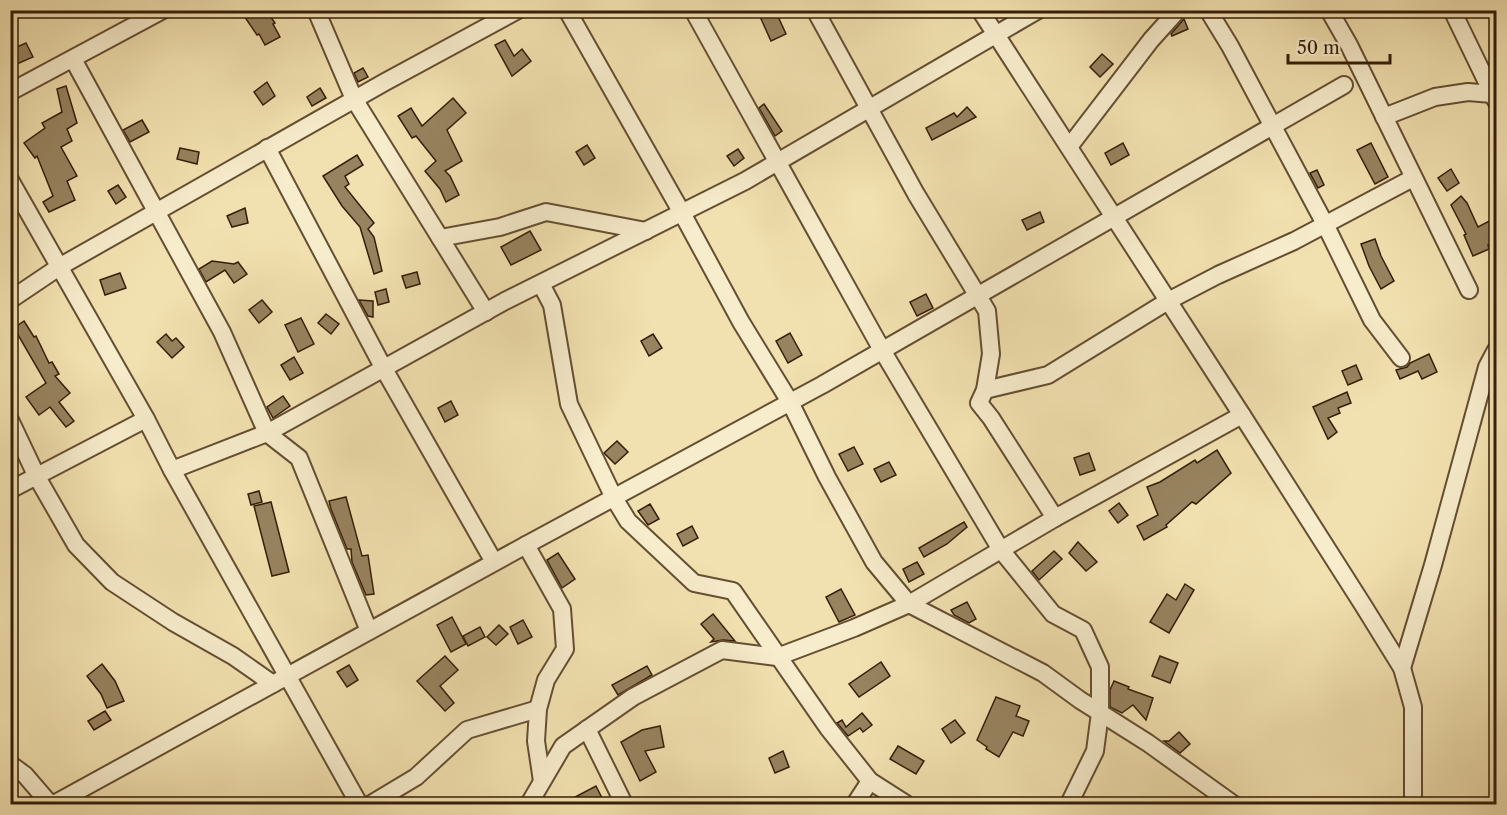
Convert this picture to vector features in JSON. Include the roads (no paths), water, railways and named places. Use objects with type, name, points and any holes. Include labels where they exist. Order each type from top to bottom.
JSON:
[{"type":"street","points":[[10,92],[163,10]]},
{"type":"street","points":[[315,10],[354,99],[486,312]]},
{"type":"street","points":[[10,300],[58,267],[354,99],[518,10]]},
{"type":"street","points":[[567,10],[741,322],[790,402],[827,477],[874,562],[909,604],[1043,674],[1148,743],[1233,804]]},
{"type":"street","points":[[693,10],[882,351],[1000,550],[1053,614],[1083,630],[1100,667],[1100,713],[1095,751],[1069,804]]},
{"type":"street","points":[[815,10],[916,194],[979,294],[987,311],[991,354],[986,390],[979,403],[1055,518]]},
{"type":"street","points":[[980,10],[1242,415],[1402,668],[1413,707],[1413,804]]},
{"type":"street","points":[[172,470],[267,433],[486,312],[745,182],[1038,10]]},
{"type":"street","points":[[1069,147],[1144,48],[1178,10]]},
{"type":"street","points":[[1208,10],[1230,46],[1325,224],[1372,320],[1401,358]]},
{"type":"street","points":[[1329,10],[1349,45],[1469,290]]},
{"type":"street","points":[[1452,10],[1494,98]]},
{"type":"street","points":[[73,59],[222,332],[267,433],[298,458],[369,631]]},
{"type":"street","points":[[10,764],[26,775],[52,804],[882,351],[1344,85]]},
{"type":"street","points":[[1384,117],[1435,97],[1468,92],[1494,98]]},
{"type":"street","points":[[267,148],[384,369],[494,562]]},
{"type":"street","points":[[986,390],[1048,375],[1168,301],[1413,178]]},
{"type":"street","points":[[10,180],[146,419],[280,680],[359,804]]},
{"type":"street","points":[[440,238],[500,227],[546,212],[646,231]]},
{"type":"street","points":[[540,284],[552,305],[569,404],[614,498],[628,521],[694,583],[733,591],[828,728],[870,781],[906,804]]},
{"type":"street","points":[[1402,668],[1433,565],[1487,367],[1497,350]]},
{"type":"street","points":[[529,804],[564,746],[633,697],[722,650],[777,657],[909,604],[1055,518],[1242,415]]},
{"type":"street","points":[[10,490],[146,419]]},
{"type":"street","points":[[10,420],[37,477],[76,545],[112,582],[173,622],[280,680]]},
{"type":"street","points":[[526,545],[562,609],[565,650],[546,680],[538,709],[536,741],[542,781]]},
{"type":"street","points":[[371,804],[416,777],[467,730],[538,709]]},
{"type":"street","points":[[587,729],[624,804]]},
{"type":"street","points":[[855,804],[870,781]]}]
